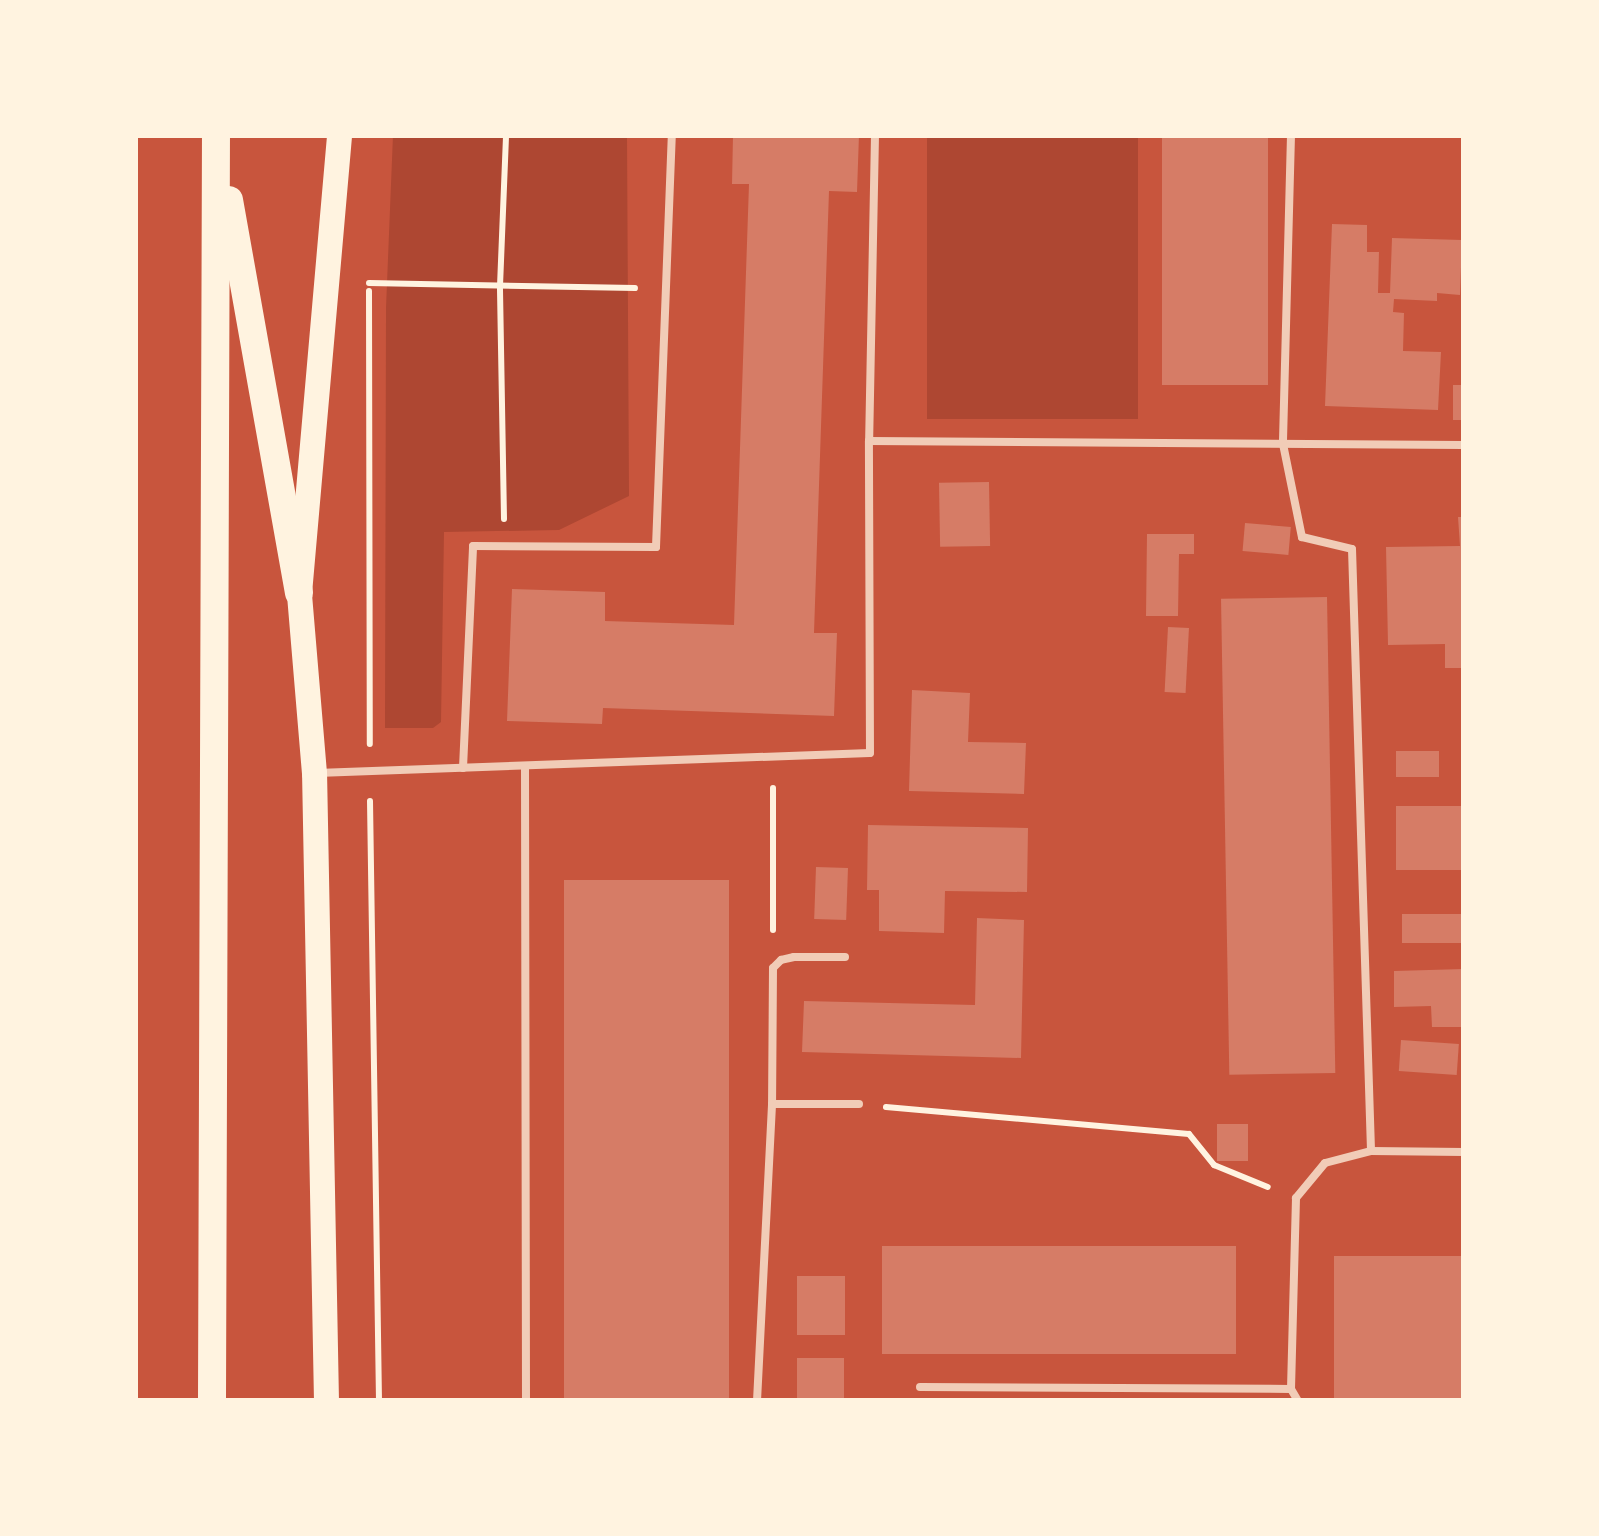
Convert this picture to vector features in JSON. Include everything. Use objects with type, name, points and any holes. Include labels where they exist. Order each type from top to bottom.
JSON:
[{"type":"highway","points":[[217,135],[299,592]]},
{"type":"highway","points":[[212,1401],[217,135]]},
{"type":"main road","points":[[326,1401],[314,773],[299,592],[339,135]]},
{"type":"lane","points":[[463,768],[473,546],[656,546],[672,135]]},
{"type":"lane","points":[[314,773],[870,753],[869,441],[874,135]]},
{"type":"lane","points":[[1290,135],[1284,444],[1302,537],[1352,549],[1371,1151]]},
{"type":"lane","points":[[869,441],[1464,445]]},
{"type":"lane","points":[[525,766],[526,1401]]},
{"type":"lane","points":[[757,1401],[772,1104],[773,968],[781,960],[794,958],[846,957]]},
{"type":"lane","points":[[772,1104],[860,1104]]},
{"type":"lane","points":[[1298,1401],[1291,1389],[1296,1198],[1325,1164],[1371,1151],[1464,1152]]},
{"type":"lane","points":[[920,1387],[1291,1389]]},
{"type":"path","points":[[505,546],[500,286],[506,135]]},
{"type":"path","points":[[369,283],[666,289]]},
{"type":"path","points":[[773,756],[773,968]]},
{"type":"path","points":[[860,1104],[1190,1134],[1214,1165],[1296,1198]]},
{"type":"shaded area","points":[[393,135],[627,135],[629,496],[559,530],[444,532],[441,722],[433,728],[385,728],[386,308]]},
{"type":"shaded area","points":[[927,135],[1138,135],[1138,419],[927,419]]},
{"type":"building","points":[[733,135],[859,135],[857,192],[829,191],[814,633],[837,633],[834,716],[603,708],[602,724],[507,721],[512,589],[605,592],[605,621],[734,625],[749,184],[732,184]]},
{"type":"building","points":[[1162,135],[1268,135],[1268,385],[1162,385]]},
{"type":"building","points":[[1332,224],[1367,225],[1367,252],[1379,252],[1378,293],[1390,293],[1392,238],[1462,240],[1460,295],[1437,293],[1437,301],[1394,299],[1393,312],[1404,313],[1403,351],[1441,352],[1438,410],[1325,406]]},
{"type":"building","points":[[1453,385],[1464,385],[1464,420],[1453,420]]},
{"type":"building","points":[[989,482],[990,546],[940,547],[939,483]]},
{"type":"building","points":[[1458,517],[1464,517],[1464,668],[1445,668],[1445,644],[1388,645],[1386,547],[1460,546]]},
{"type":"building","points":[[1245,523],[1291,527],[1288,555],[1243,551]]},
{"type":"building","points":[[1147,534],[1194,534],[1194,554],[1179,554],[1178,616],[1146,616]]},
{"type":"building","points":[[1327,597],[1335,1073],[1229,1075],[1221,599]]},
{"type":"building","points":[[1168,627],[1189,628],[1186,693],[1165,692]]},
{"type":"building","points":[[912,690],[970,693],[968,742],[1026,743],[1024,794],[909,791]]},
{"type":"building","points":[[1396,751],[1439,751],[1439,777],[1396,777]]},
{"type":"building","points":[[1396,806],[1464,806],[1464,870],[1396,870]]},
{"type":"building","points":[[868,825],[1028,828],[1027,892],[945,891],[944,933],[879,931],[879,890],[867,890]]},
{"type":"building","points":[[816,867],[848,868],[846,920],[814,919]]},
{"type":"building","points":[[564,880],[729,880],[729,1401],[564,1401]]},
{"type":"building","points":[[1402,914],[1464,914],[1464,943],[1402,943]]},
{"type":"building","points":[[977,918],[1024,920],[1021,1058],[802,1052],[804,1001],[975,1005]]},
{"type":"building","points":[[1464,969],[1464,1027],[1432,1027],[1431,1006],[1394,1007],[1394,971]]},
{"type":"building","points":[[1401,1040],[1459,1044],[1457,1075],[1399,1071]]},
{"type":"building","points":[[1217,1124],[1248,1124],[1248,1161],[1217,1161]]},
{"type":"building","points":[[882,1246],[1236,1246],[1236,1354],[882,1354]]},
{"type":"building","points":[[1334,1256],[1464,1256],[1464,1401],[1334,1401]]},
{"type":"building","points":[[797,1276],[845,1276],[845,1335],[797,1335]]},
{"type":"building","points":[[797,1358],[844,1358],[844,1401],[797,1401]]}]
